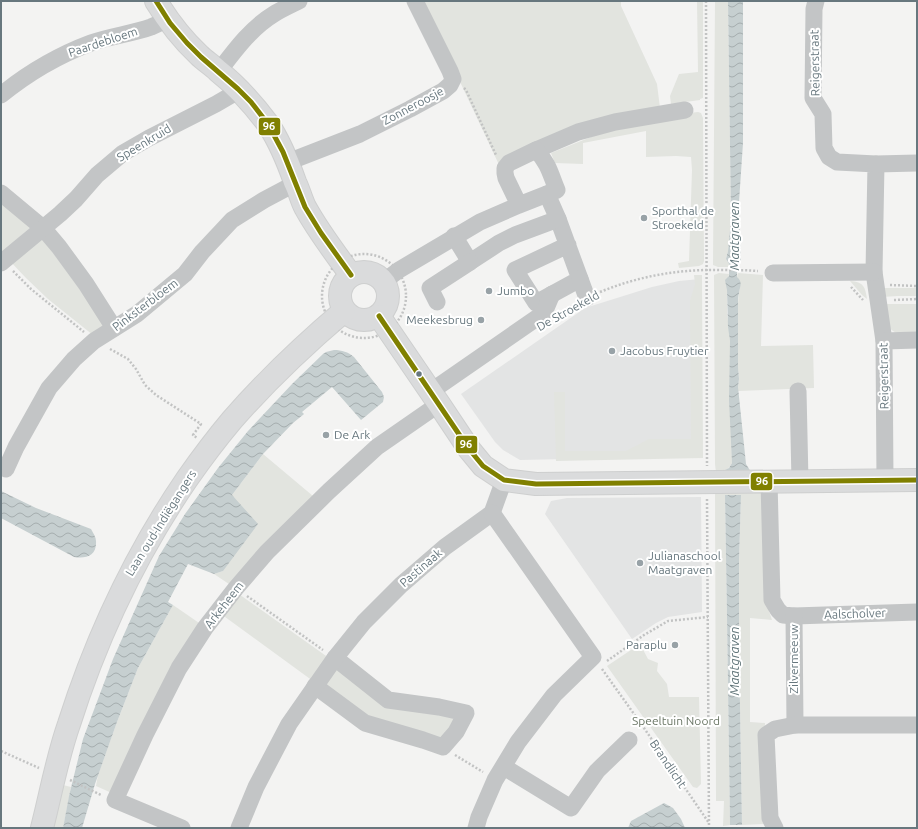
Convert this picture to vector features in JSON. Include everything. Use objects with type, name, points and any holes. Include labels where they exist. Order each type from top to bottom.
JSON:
[{"type":"street","points":[[219,71],[237,47],[255,28],[274,14],[299,1]]},
{"type":"street","name":"Zonneroosje","points":[[288,162],[360,134],[410,109],[443,91],[450,85],[453,79],[450,70],[415,1]]},
{"type":"street","name":"Reigerstraat","points":[[816,1],[814,9],[813,98],[823,114],[824,148],[829,158],[836,162],[876,164],[875,278],[884,341],[885,480]]},
{"type":"street","points":[[161,10],[183,38],[200,56],[240,90],[254,105],[279,143],[288,162],[304,206],[315,224],[346,268],[358,273],[365,272],[378,277],[391,276],[454,236],[480,222],[557,190],[544,158],[536,150]]},
{"type":"street","name":"Paardebloem","points":[[1,95],[39,68],[64,55],[92,43],[152,27],[161,10]]},
{"type":"street","name":"Speenkruid","points":[[2,262],[76,200],[97,175],[124,153],[149,138],[240,90]]},
{"type":"street","points":[[519,205],[504,173],[505,168],[509,163],[578,132],[615,122],[686,110]]},
{"type":"street","points":[[876,164],[917,163]]},
{"type":"street","name":"Pinksterbloem","points":[[3,472],[49,388],[74,359],[94,341],[137,314],[185,274],[202,252],[232,220],[264,200],[296,183]]},
{"type":"street","points":[[1,193],[43,228],[59,247],[86,284],[114,328]]},
{"type":"street","points":[[548,194],[587,298]]},
{"type":"street","points":[[437,302],[430,288],[499,243],[515,235],[558,219]]},
{"type":"street","points":[[454,236],[470,262]]},
{"type":"street","points":[[568,245],[515,270],[536,303],[580,279]]},
{"type":"street","points":[[346,268],[345,281],[339,296],[340,304],[337,316],[349,316],[356,320],[372,320],[384,323]]},
{"type":"street","points":[[773,273],[875,278]]},
{"type":"street","points":[[391,276],[387,289],[388,296],[387,304],[384,310],[384,323],[469,449],[483,466],[504,480],[536,484],[917,480]]},
{"type":"street","points":[[435,398],[544,314],[552,294]]},
{"type":"street","name":"Laan oud-Indiëgangers","points":[[42,828],[61,777],[68,725],[86,674],[104,628],[149,538],[172,500],[232,421],[271,378],[337,316]]},
{"type":"street","points":[[884,341],[917,340]]},
{"type":"street","points":[[798,391],[800,481]]},
{"type":"street","name":"Arkeheem","points":[[182,828],[115,800],[145,735],[179,668],[206,628],[236,588],[267,552],[329,491],[377,447],[435,398]]},
{"type":"street","points":[[476,828],[479,817],[499,773],[518,742],[554,695],[596,662],[492,512],[504,480]]},
{"type":"street","name":"Zilvermeeuw","points":[[769,482],[772,600],[783,615],[794,616],[795,725]]},
{"type":"street","name":"Pastinaak","points":[[239,828],[256,787],[289,724],[335,658],[364,622],[401,585],[445,548],[492,512]]},
{"type":"street","name":"Aalscholver","points":[[794,616],[917,612]]},
{"type":"street","points":[[315,686],[365,723],[443,747],[456,732],[466,713],[439,707],[388,700],[335,658]]},
{"type":"street","points":[[775,828],[770,818],[766,735],[775,729],[795,725],[917,725]]},
{"type":"street","points":[[499,773],[571,808],[597,772],[629,740]]},
{"type":"path","points":[[706,1],[709,828]]},
{"type":"path","points":[[453,79],[466,90],[497,156],[509,163]]},
{"type":"path","points":[[365,253],[378,255],[390,261],[391,276],[405,282],[407,296],[405,310],[398,321],[384,323],[377,336],[364,338],[352,336],[340,331],[337,316],[325,312],[322,301],[322,289],[326,278],[332,268],[346,268],[352,255],[365,253]]},
{"type":"path","points":[[2,262],[31,290],[94,341],[128,359],[136,369],[145,385],[156,395],[201,424],[193,435],[210,448]]},
{"type":"path","name":"De Stroekeld","points":[[559,314],[587,298],[623,284],[656,275],[707,269],[747,270]]},
{"type":"path","points":[[875,278],[917,286]]},
{"type":"path","points":[[236,588],[335,658]]},
{"type":"path","points":[[596,662],[668,621],[708,617]]},
{"type":"path","name":"Brandlicht","points":[[596,662],[709,823]]},
{"type":"path","points":[[443,747],[499,773]]},
{"type":"path","points":[[1,751],[100,794]]},
{"type":"shaded area","name":"Jacobus Fruytier","points":[[700,279],[702,456],[520,460],[503,450],[495,442],[461,394],[585,308],[652,287],[679,281]]},
{"type":"shaded area","name":"Julianaschool Maatgraven","points":[[701,497],[702,612],[668,617],[632,639],[545,514],[551,501],[567,498]]},
{"type":"green space","points":[[422,1],[621,1],[621,6],[657,84],[660,108],[501,169]]},
{"type":"green space","points":[[697,1],[703,1],[703,98],[700,100],[671,104],[670,96],[679,74],[698,72]]},
{"type":"green space","points":[[715,1],[728,1],[731,219],[726,259],[729,267],[718,267],[713,265]]},
{"type":"green space","points":[[698,112],[701,113],[703,118],[704,261],[703,264],[699,266],[679,268],[678,263],[689,261],[692,170],[691,157],[646,157],[646,131],[583,143],[583,164],[555,163],[551,153],[621,125]]},
{"type":"green space","points":[[1,201],[31,227],[1,253]]},
{"type":"green space","points":[[38,232],[105,324],[93,335],[48,299],[9,260]]},
{"type":"green space","points":[[719,273],[729,274],[727,312],[730,341],[732,463],[726,470],[716,473],[714,275]]},
{"type":"green space","points":[[738,273],[763,275],[761,346],[813,345],[814,388],[738,391],[738,303],[740,286],[737,277]]},
{"type":"green space","points":[[694,275],[702,275],[703,458],[556,461],[554,392],[565,392],[565,451],[626,451],[649,439],[691,439],[690,301],[695,284]]},
{"type":"green space","points":[[850,281],[863,286],[867,299],[862,295]]},
{"type":"green space","points":[[881,288],[917,288],[917,296],[882,297]]},
{"type":"green space","points":[[884,304],[917,304],[917,334],[902,334],[892,330],[888,325]]},
{"type":"green space","points":[[263,454],[313,496],[232,586],[214,574],[223,571],[232,495]]},
{"type":"green space","points":[[715,488],[768,488],[769,611],[772,620],[750,618],[750,722],[765,723],[762,813],[765,824],[742,825],[739,646],[741,495],[725,495],[730,825],[723,826],[724,801],[716,801]]},
{"type":"green space","points":[[236,592],[336,663],[389,704],[460,717],[441,742],[365,719],[221,614]]},
{"type":"green space","points":[[173,605],[202,625],[114,794],[96,786],[98,775],[138,668]]},
{"type":"green space","name":"Speeltuin Noord","points":[[640,644],[648,659],[658,663],[657,671],[667,684],[669,697],[699,697],[701,784],[697,788],[693,787],[607,666]]},
{"type":"green space","points":[[63,785],[71,787],[63,828],[52,828]]},
{"type":"water","name":"Maatgraven","points":[[728,1],[743,1],[743,143],[739,202],[741,261],[737,264],[737,277],[741,284],[738,295],[738,387],[746,464],[751,472],[721,472],[729,468],[732,463],[729,400],[730,341],[725,280],[729,276],[729,264],[726,259],[731,219]]},
{"type":"water","points":[[334,350],[340,350],[354,357],[382,392],[384,397],[383,402],[361,420],[332,387],[302,412],[304,414],[293,423],[263,454],[232,495],[258,524],[223,571],[214,574],[188,564],[168,602],[173,605],[138,668],[95,784],[82,828],[63,828],[83,739],[113,659],[159,556],[185,514],[218,468],[248,431],[293,383],[323,354]]},
{"type":"water","points":[[1,491],[36,508],[91,529],[96,540],[95,550],[86,557],[74,557],[1,518]]},
{"type":"water","name":"Maatgraven","points":[[725,495],[741,495],[739,646],[742,825],[730,825]]},
{"type":"water","points":[[664,803],[673,808],[681,819],[685,828],[628,828],[631,821]]},
{"type":"transit line","name":"96","points":[[156,1],[170,23],[187,43],[238,89],[251,102],[268,124],[283,152],[305,207],[321,233],[351,275]]},
{"type":"transit line","name":"96","points":[[379,316],[469,449],[483,466],[504,480],[536,484],[917,480]]},
{"type":"place","name":"Sporthal de Stroekeld","points":[[644,218]]},
{"type":"place","name":"Jumbo","points":[[489,291]]},
{"type":"place","name":"Meekesbrug","points":[[481,320]]},
{"type":"place","name":"Jacobus Fruytier","points":[[612,351]]},
{"type":"place","name":"De Ark","points":[[326,435]]},
{"type":"place","name":"Julianaschool Maatgraven","points":[[640,563]]},
{"type":"place","name":"Paraplu","points":[[675,645]]}]
